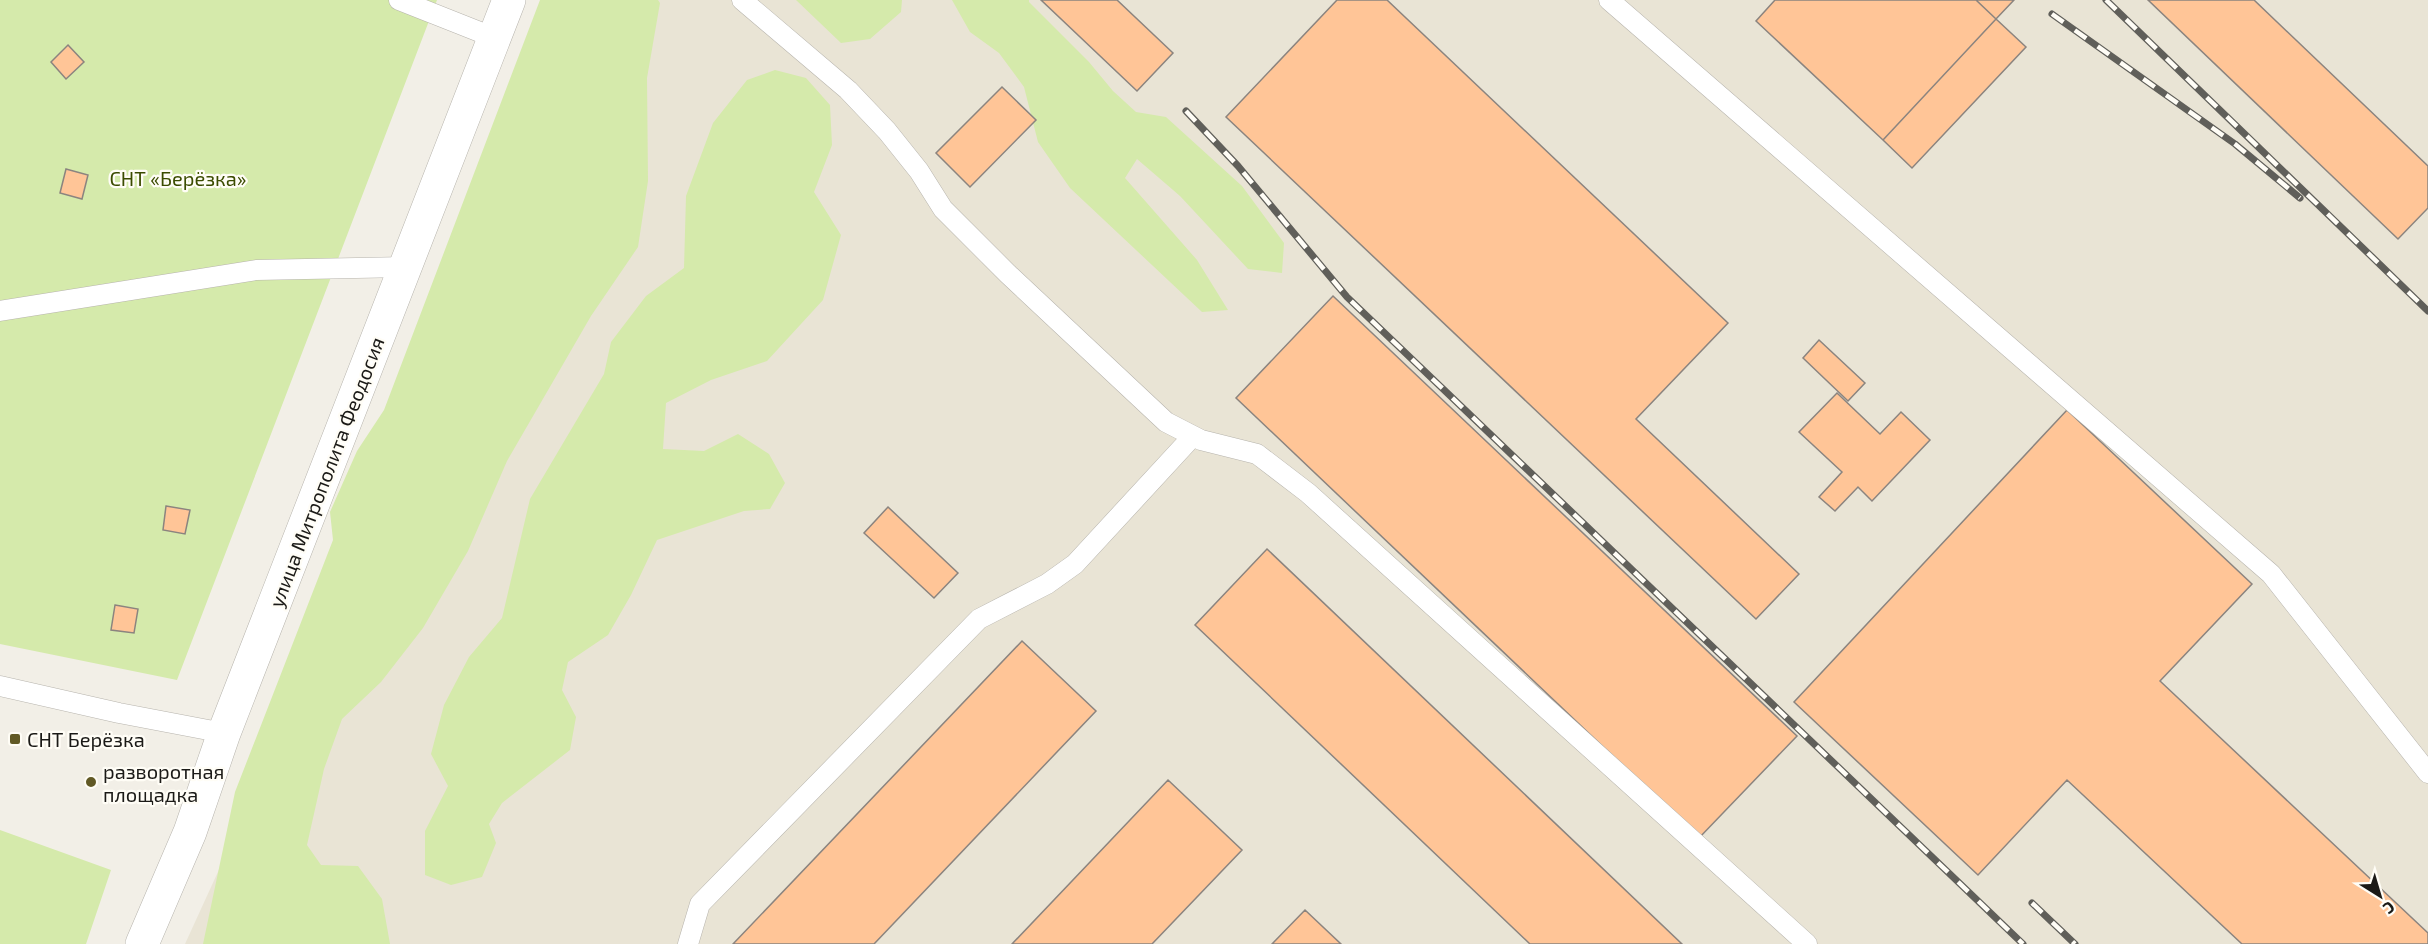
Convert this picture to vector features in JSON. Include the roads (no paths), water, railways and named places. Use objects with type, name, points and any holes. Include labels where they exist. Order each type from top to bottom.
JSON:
[{"type":"street","name":"улица Митрополита Феодосия","points":[[142,944],[190,832],[224,733],[509,0]]},
{"type":"lane","points":[[399,0],[495,38]]},
{"type":"lane","points":[[742,0],[848,90],[906,155],[943,209],[1008,274],[1166,422],[1201,440],[1257,454],[1308,492],[1807,944]]},
{"type":"lane","points":[[1609,0],[2271,574],[2428,773]]},
{"type":"lane","points":[[0,311],[256,270],[406,267]]},
{"type":"lane","points":[[688,944],[700,904],[979,619],[1047,584],[1075,564],[1193,436]]},
{"type":"lane","points":[[0,686],[118,713],[224,733]]},
{"type":"railway","points":[[2106,0],[2428,311]]},
{"type":"railway","points":[[2052,14],[2235,144],[2300,198]]},
{"type":"railway","points":[[1186,111],[1238,166],[1347,297],[2023,944]]},
{"type":"railway","points":[[2032,903],[2075,944]]},
{"type":"place","name":"СНТ Берёзка","points":[[15,739]]},
{"type":"place","name":"разворотная площадка","points":[[91,782]]},
{"type":"park label","name":"СНТ «Берёзка»","points":[[178,178]]}]
